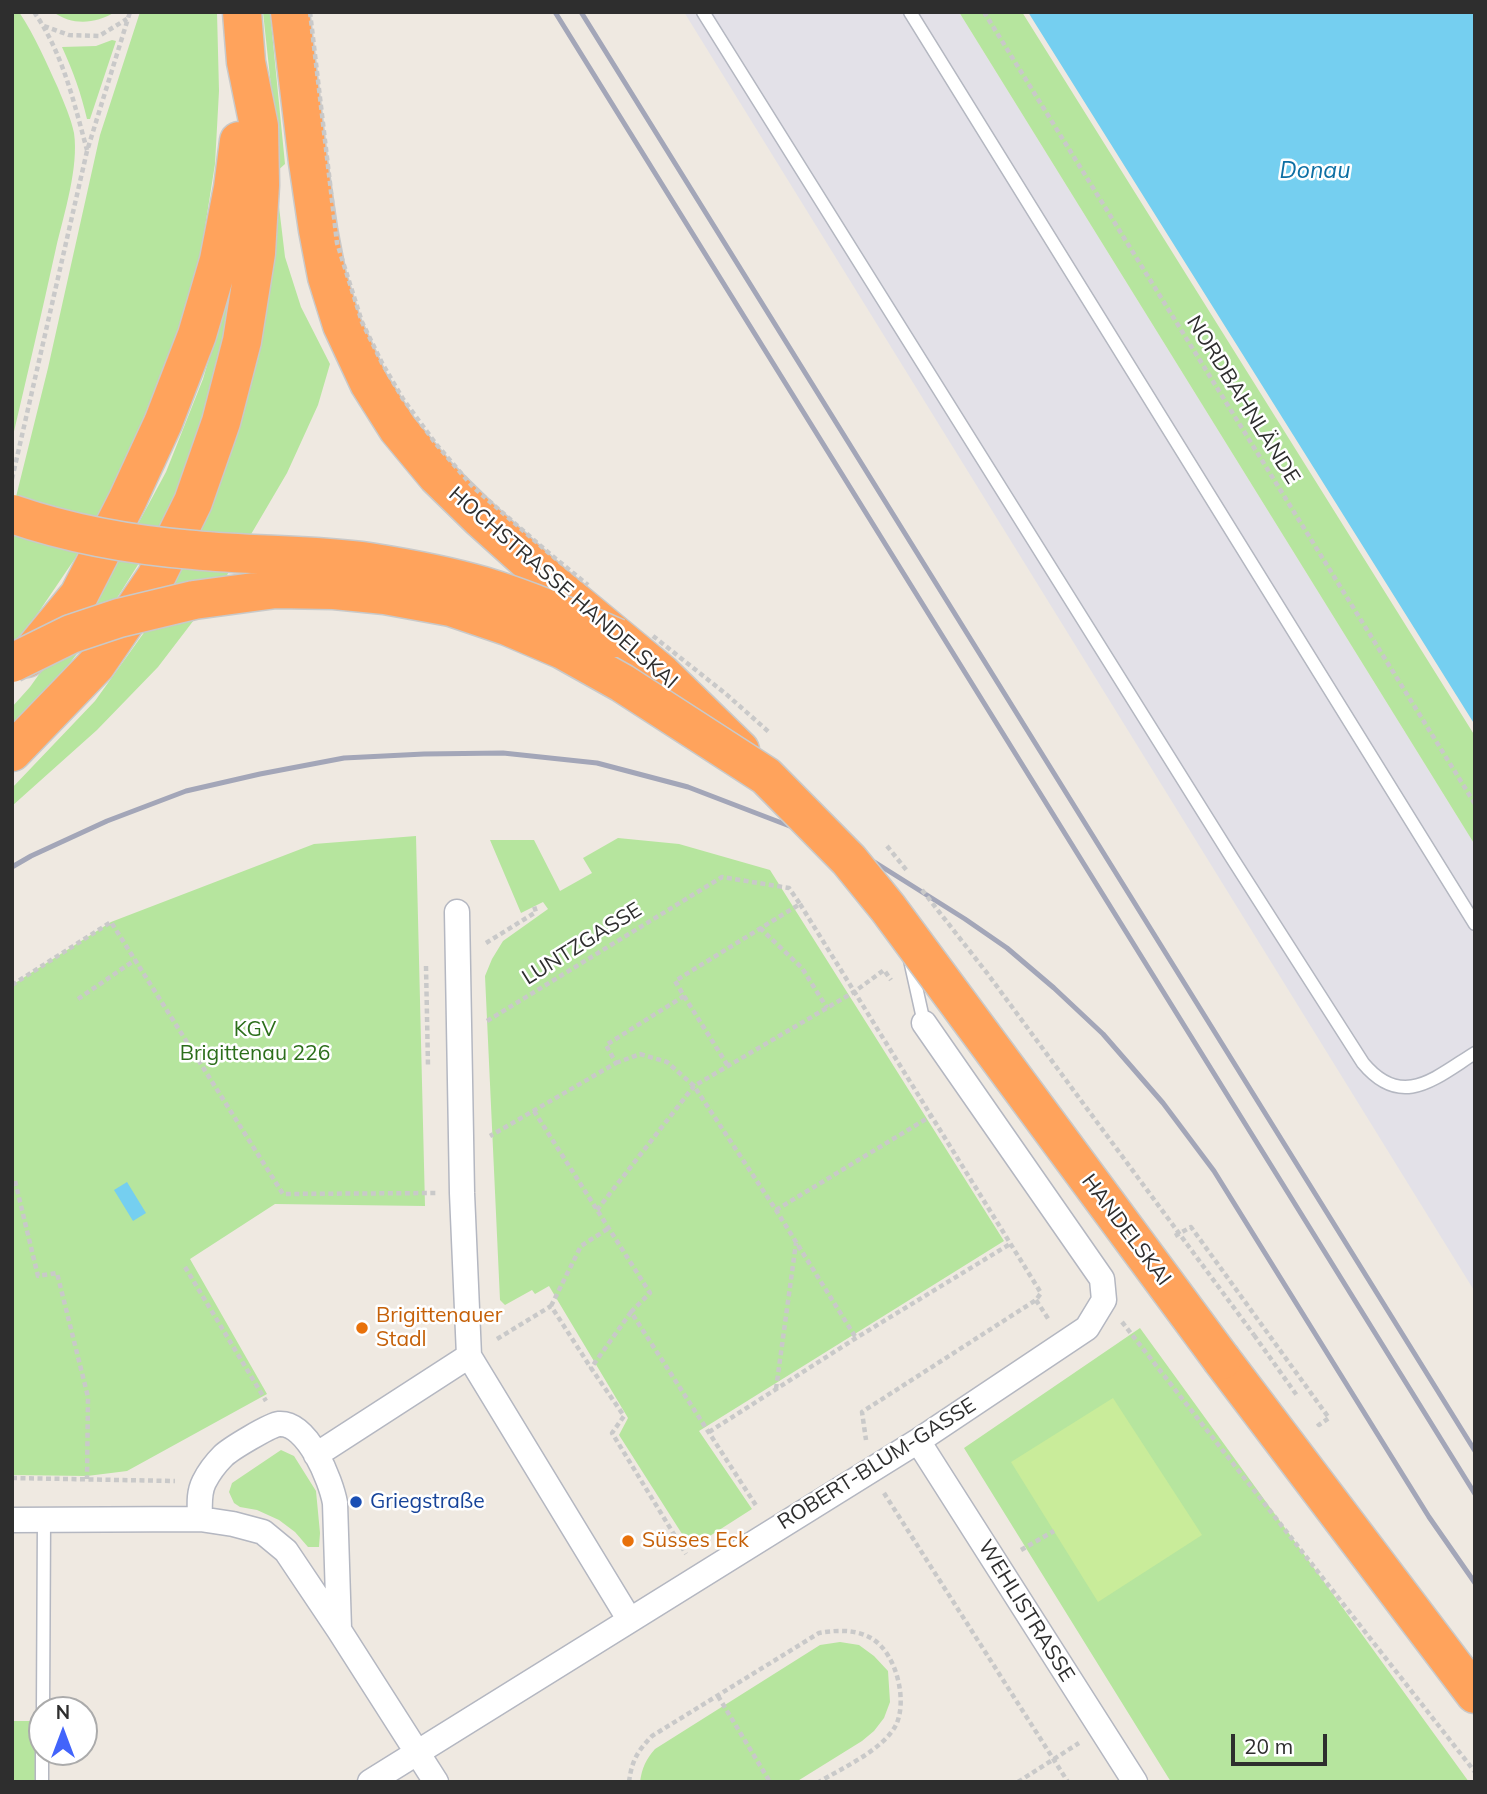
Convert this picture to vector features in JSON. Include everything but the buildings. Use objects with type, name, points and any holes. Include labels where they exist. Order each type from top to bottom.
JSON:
[{"type":"highway","points":[[12,752],[96,664],[156,577],[193,502],[221,422],[242,341],[256,253],[260,185],[259,127],[246,62],[242,12]]},
{"type":"highway","name":"HOCHSTRASSE HANDELSKAI","points":[[290,12],[318,230],[327,277],[342,324],[369,383],[398,429],[437,476],[481,519],[632,635],[662,674],[766,776]]},
{"type":"highway","points":[[12,675],[79,595],[163,423],[197,335],[219,260],[233,188],[246,62]]},
{"type":"highway","points":[[12,514],[90,537],[141,545],[196,551],[298,555],[368,562],[430,573],[484,586],[632,635]]},
{"type":"highway","points":[[12,663],[72,634],[119,618],[194,600],[276,589],[334,590],[385,595],[451,607],[507,626],[563,650],[622,683],[766,776]]},
{"type":"highway","name":"HANDELSKAI","points":[[766,776],[849,860],[888,908],[1222,1360],[1475,1694]]},
{"type":"street","points":[[457,912],[462,1193],[469,1356],[629,1619]]},
{"type":"street","points":[[924,1023],[1103,1289]]},
{"type":"street","name":"ROBERT-BLUM-GASSE","points":[[370,1782],[918,1441],[1087,1328],[1103,1289]]},
{"type":"street","points":[[316,1455],[469,1356]]},
{"type":"street","points":[[200,1519],[200,1498],[204,1482],[224,1455],[263,1430],[287,1426],[306,1438],[332,1490],[335,1503],[339,1630]]},
{"type":"street","name":"WEHLISTRASSE","points":[[918,1441],[1135,1782]]},
{"type":"street","points":[[12,1520],[200,1519],[262,1532],[286,1551],[436,1782]]},
{"type":"lane","points":[[703,12],[1232,858],[1371,1074],[1382,1081],[1404,1088],[1415,1087],[1475,1053]]},
{"type":"lane","points":[[910,12],[1475,924]]},
{"type":"lane","points":[[896,902],[924,1023]]},
{"type":"lane","points":[[43,1696],[44,1520]]},
{"type":"path","points":[[34,12],[69,84],[87,151]]},
{"type":"path","points":[[12,480],[87,151],[130,12]]},
{"type":"path","points":[[310,12],[337,243],[362,322],[377,353],[403,399],[436,444],[473,487],[594,589]]},
{"type":"path","name":"NORDBAHNLÄNDE","points":[[984,12],[1475,804]]},
{"type":"path","points":[[43,26],[69,35],[99,36],[128,19]]},
{"type":"path","points":[[632,635],[726,694],[776,738]]},
{"type":"path","points":[[883,842],[987,973],[1302,1402]]},
{"type":"path","name":"LUNTZGASSE","points":[[459,1038],[722,877],[789,888],[800,904]]},
{"type":"path","points":[[728,1066],[675,981],[800,904],[1041,1293],[1036,1300],[862,1412],[870,1470],[1068,1782]]},
{"type":"path","points":[[458,960],[536,912],[534,906]]},
{"type":"path","points":[[12,985],[111,922],[284,1194],[462,1193]]},
{"type":"path","points":[[760,928],[802,968],[827,1008]]},
{"type":"path","points":[[78,999],[135,960]]},
{"type":"path","points":[[597,1210],[694,1086],[854,992],[884,971]]},
{"type":"path","points":[[616,1063],[606,1045],[684,996]]},
{"type":"path","points":[[461,1152],[616,1063],[640,1054],[667,1062],[694,1086],[856,1338]]},
{"type":"path","points":[[534,1111],[650,1293],[631,1312],[591,1368]]},
{"type":"path","points":[[776,1210],[931,1116]]},
{"type":"path","points":[[15,1181],[38,1276],[57,1273],[88,1397],[87,1479]]},
{"type":"path","points":[[469,1356],[551,1306],[581,1246],[608,1228]]},
{"type":"path","points":[[1195,1232],[1329,1418],[1318,1425],[1310,1414]]},
{"type":"path","points":[[776,1389],[796,1242]]},
{"type":"path","points":[[709,1432],[1010,1244]]},
{"type":"path","points":[[185,1267],[287,1426]]},
{"type":"path","points":[[1103,1289],[1475,1772]]},
{"type":"path","points":[[551,1306],[624,1416],[612,1433],[700,1576]]},
{"type":"path","points":[[631,1312],[772,1531]]},
{"type":"path","points":[[12,1478],[204,1482]]},
{"type":"path","points":[[997,1565],[1054,1531]]},
{"type":"path","points":[[629,1782],[632,1765],[640,1749],[652,1736],[819,1633],[836,1630],[850,1632],[871,1639],[890,1660],[898,1677],[900,1709],[896,1724],[887,1737],[819,1782]]},
{"type":"path","points":[[718,1696],[770,1782]]},
{"type":"path","points":[[1018,1782],[1054,1759]]},
{"type":"shaded area","points":[[684,12],[959,12],[1475,845],[1475,1292]]},
{"type":"green space","points":[[12,12],[19,12],[45,59],[69,116],[75,146],[70,190],[12,440]]},
{"type":"green space","points":[[53,12],[115,12],[84,22],[68,20]]},
{"type":"green space","points":[[140,12],[217,12],[219,91],[215,164],[202,246],[186,312],[124,475],[76,557],[12,646],[12,513],[48,368],[100,135]]},
{"type":"green space","points":[[263,12],[270,12],[285,164],[275,173],[285,257],[301,307],[330,364],[318,405],[287,473],[223,582],[158,667],[97,730],[12,806],[12,788],[95,701],[153,620],[185,562],[273,105]]},
{"type":"green space","points":[[959,12],[1022,12],[1475,736],[1475,845]]},
{"type":"green space","points":[[116,41],[90,119],[87,119],[62,47],[96,46]]},
{"type":"green space","points":[[231,285],[229,320],[213,397],[165,522],[105,617],[54,684],[12,728],[12,707],[30,687],[112,572],[166,472],[203,379]]},
{"type":"green space","name":"KGV Brigittenau 226","points":[[416,836],[425,1206],[275,1204],[190,1259],[267,1394],[127,1471],[87,1476],[12,1475],[12,985],[111,922],[314,844]]},
{"type":"green space","points":[[618,838],[679,844],[770,870],[1004,1241],[699,1431],[752,1509],[691,1548],[619,1435],[628,1418],[549,1286],[535,1294],[532,1290],[505,1305],[500,1300],[485,976],[503,941],[548,909],[543,902],[521,913],[490,840],[534,840],[560,891],[592,873],[583,858]]},
{"type":"green space","points":[[1140,1328],[1469,1782],[1171,1782],[964,1448]]},
{"type":"green space","points":[[1113,1398],[1202,1535],[1098,1602],[1011,1462]]},
{"type":"green space","points":[[281,1450],[294,1456],[316,1491],[319,1547],[308,1547],[295,1532],[279,1520],[257,1510],[240,1507],[234,1503],[229,1492],[232,1483]]},
{"type":"green space","points":[[840,1642],[859,1645],[888,1671],[890,1702],[884,1718],[862,1741],[796,1782],[640,1782],[645,1764],[655,1749],[820,1645]]},
{"type":"green space","points":[[12,1721],[28,1721],[28,1766],[42,1766],[42,1782],[12,1782]]},
{"type":"water","name":"Donau","points":[[1028,12],[1475,12],[1475,725]]},
{"type":"water","points":[[127,1182],[146,1213],[133,1221],[114,1190]]},
{"type":"railway","points":[[555,12],[1475,1494]]},
{"type":"railway","points":[[581,12],[1475,1451]]},
{"type":"railway","points":[[12,867],[107,821],[186,791],[344,758],[424,754],[503,753],[597,763],[688,787],[860,853],[1007,948],[1103,1034],[1163,1103],[1214,1171],[1429,1517],[1475,1583]]},
{"type":"place","name":"Brigittenauer Stadl","points":[[362,1328]]},
{"type":"place","name":"Griegstraße","points":[[356,1502]]},
{"type":"place","name":"Süsses Eck","points":[[628,1541]]}]
